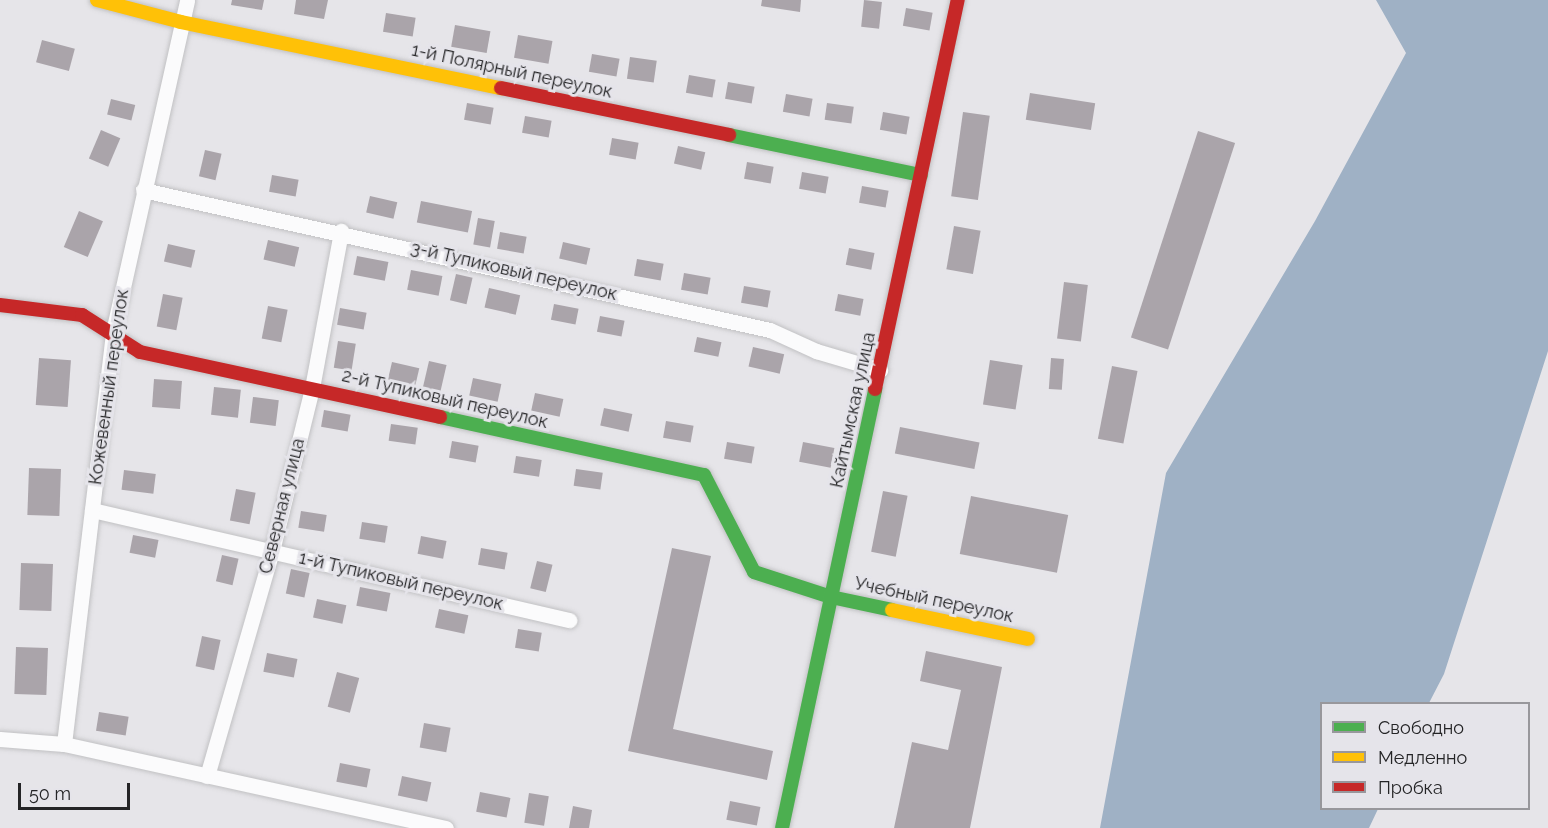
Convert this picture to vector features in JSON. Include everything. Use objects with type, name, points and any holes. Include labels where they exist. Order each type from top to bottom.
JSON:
[{"type":"street","name":"1-й Полярный переулок","points":[[97,0],[181,22],[921,175]]},
{"type":"street","name":"Кожевенный переулок","points":[[64,744],[113,332],[142,190],[187,0]]},
{"type":"street","name":"Кайтымская улица","points":[[783,828],[958,0]]},
{"type":"street","name":"3-й Тупиковый переулок","points":[[142,190],[341,231],[770,330],[816,351],[880,370]]},
{"type":"street","name":"Северная улица","points":[[207,776],[272,551],[312,388],[341,231]]},
{"type":"street","name":"2-й Тупиковый переулок","points":[[0,305],[82,315],[113,332],[140,352],[704,476],[754,572],[831,597]]},
{"type":"street","name":"1-й Тупиковый переулок","points":[[92,510],[570,620]]},
{"type":"street","name":"Учебный переулок","points":[[831,597],[1028,639]]},
{"type":"street","points":[[0,739],[64,744],[446,828]]},
{"type":"water","points":[[1376,0],[1548,0],[1548,351],[1444,674],[1430,702],[1320,702],[1320,810],[1378,810],[1369,828],[1100,828],[1166,473],[1315,221],[1406,53]]},
{"type":"building","points":[[232,0],[264,0],[262,10],[231,5]]},
{"type":"building","points":[[296,0],[328,0],[324,19],[294,14]]},
{"type":"building","points":[[762,0],[801,0],[800,12],[761,6]]},
{"type":"building","points":[[864,0],[882,2],[879,29],[861,27]]},
{"type":"building","points":[[906,8],[933,13],[929,30],[903,26]]},
{"type":"building","points":[[386,13],[416,18],[413,36],[383,32]]},
{"type":"building","points":[[455,25],[490,31],[487,53],[451,47]]},
{"type":"building","points":[[518,35],[552,41],[548,64],[514,58]]},
{"type":"building","points":[[42,40],[75,49],[69,71],[36,62]]},
{"type":"building","points":[[592,54],[620,59],[616,77],[589,72]]},
{"type":"building","points":[[630,57],[657,61],[654,83],[627,79]]},
{"type":"building","points":[[689,75],[716,80],[712,97],[686,93]]},
{"type":"building","points":[[728,82],[755,87],[752,103],[725,99]]},
{"type":"building","points":[[1030,93],[1095,103],[1091,130],[1026,120]]},
{"type":"building","points":[[786,94],[813,99],[809,116],[783,112]]},
{"type":"building","points":[[111,99],[135,105],[131,121],[107,115]]},
{"type":"building","points":[[467,103],[494,108],[491,124],[464,120]]},
{"type":"building","points":[[827,103],[854,107],[851,124],[825,120]]},
{"type":"building","points":[[883,112],[910,117],[906,134],[880,130]]},
{"type":"building","points":[[963,112],[990,116],[978,200],[951,196]]},
{"type":"building","points":[[525,116],[552,121],[549,137],[522,133]]},
{"type":"building","points":[[101,130],[120,138],[108,167],[89,159]]},
{"type":"building","points":[[1198,131],[1235,143],[1168,349],[1131,337]]},
{"type":"building","points":[[612,138],[639,143],[636,159],[609,155]]},
{"type":"building","points":[[678,146],[705,152],[701,170],[674,164]]},
{"type":"building","points":[[205,150],[222,154],[215,180],[199,176]]},
{"type":"building","points":[[747,162],[774,167],[771,183],[744,179]]},
{"type":"building","points":[[802,172],[829,177],[826,193],[799,189]]},
{"type":"building","points":[[272,175],[299,180],[296,196],[269,192]]},
{"type":"building","points":[[862,186],[889,191],[886,207],[859,203]]},
{"type":"building","points":[[370,196],[397,202],[393,219],[366,213]]},
{"type":"building","points":[[421,201],[472,211],[468,233],[417,223]]},
{"type":"building","points":[[79,211],[103,221],[88,257],[64,247]]},
{"type":"building","points":[[478,218],[495,221],[490,248],[473,245]]},
{"type":"building","points":[[954,226],[981,231],[973,274],[946,269]]},
{"type":"building","points":[[500,232],[527,237],[524,253],[497,249]]},
{"type":"building","points":[[268,240],[299,247],[295,267],[264,259]]},
{"type":"building","points":[[563,242],[590,248],[586,265],[559,259]]},
{"type":"building","points":[[168,244],[195,250],[191,268],[164,262]]},
{"type":"building","points":[[849,248],[875,253],[871,270],[846,265]]},
{"type":"building","points":[[357,256],[388,262],[385,281],[353,275]]},
{"type":"building","points":[[637,259],[664,264],[661,280],[634,276]]},
{"type":"building","points":[[411,270],[442,276],[439,296],[407,290]]},
{"type":"building","points":[[684,273],[711,278],[708,294],[681,290]]},
{"type":"building","points":[[456,274],[473,278],[466,304],[450,300]]},
{"type":"building","points":[[1064,282],[1088,285],[1081,341],[1057,339]]},
{"type":"building","points":[[744,286],[771,291],[768,307],[741,303]]},
{"type":"building","points":[[489,288],[520,295],[516,315],[485,307]]},
{"type":"building","points":[[163,294],[183,298],[176,330],[157,326]]},
{"type":"building","points":[[838,294],[864,299],[860,316],[835,311]]},
{"type":"building","points":[[554,304],[579,309],[575,324],[551,320]]},
{"type":"building","points":[[268,306],[288,310],[281,342],[262,338]]},
{"type":"building","points":[[340,308],[367,313],[364,329],[337,325]]},
{"type":"building","points":[[600,316],[625,321],[621,336],[597,332]]},
{"type":"building","points":[[697,337],[721,342],[718,357],[694,352]]},
{"type":"building","points":[[338,341],[356,344],[352,370],[334,368]]},
{"type":"building","points":[[753,347],[784,354],[780,374],[749,366]]},
{"type":"building","points":[[39,358],[71,360],[68,407],[36,405]]},
{"type":"building","points":[[1051,358],[1064,359],[1062,390],[1049,389]]},
{"type":"building","points":[[990,360],[1023,365],[1016,410],[983,404]]},
{"type":"building","points":[[429,361],[447,365],[440,392],[423,388]]},
{"type":"building","points":[[392,362],[419,368],[415,386],[388,380]]},
{"type":"building","points":[[1112,366],[1138,371],[1123,444],[1098,439]]},
{"type":"building","points":[[473,378],[501,384],[498,402],[469,396]]},
{"type":"building","points":[[154,379],[182,381],[180,409],[152,407]]},
{"type":"building","points":[[214,387],[241,390],[238,418],[211,415]]},
{"type":"building","points":[[535,393],[563,399],[560,417],[531,411]]},
{"type":"building","points":[[253,397],[279,400],[276,426],[250,423]]},
{"type":"building","points":[[604,408],[632,414],[629,432],[600,426]]},
{"type":"building","points":[[324,410],[351,415],[348,431],[321,427]]},
{"type":"building","points":[[666,421],[694,426],[691,443],[663,438]]},
{"type":"building","points":[[391,424],[418,428],[415,445],[389,441]]},
{"type":"building","points":[[900,427],[980,442],[974,469],[895,454]]},
{"type":"building","points":[[452,441],[479,446],[476,462],[449,458]]},
{"type":"building","points":[[727,442],[755,447],[752,464],[724,459]]},
{"type":"building","points":[[803,442],[834,448],[831,468],[799,462]]},
{"type":"building","points":[[516,456],[542,460],[539,477],[513,473]]},
{"type":"building","points":[[29,468],[61,469],[59,516],[27,515]]},
{"type":"building","points":[[576,469],[603,473],[600,490],[574,486]]},
{"type":"building","points":[[124,470],[156,474],[153,494],[122,490]]},
{"type":"building","points":[[236,489],[256,493],[250,524],[230,520]]},
{"type":"building","points":[[883,491],[908,496],[896,557],[871,552]]},
{"type":"building","points":[[971,496],[1068,515],[1057,573],[960,554]]},
{"type":"building","points":[[301,511],[327,515],[324,532],[298,528]]},
{"type":"building","points":[[362,522],[388,526],[385,543],[359,539]]},
{"type":"building","points":[[133,535],[159,540],[155,558],[130,553]]},
{"type":"building","points":[[421,536],[447,541],[443,559],[418,554]]},
{"type":"building","points":[[481,548],[508,553],[505,569],[478,565]]},
{"type":"building","points":[[672,548],[711,556],[673,729],[773,751],[767,780],[628,751]]},
{"type":"building","points":[[222,555],[239,559],[232,585],[216,581]]},
{"type":"building","points":[[537,561],[553,565],[546,592],[530,588]]},
{"type":"building","points":[[21,563],[53,564],[51,611],[19,610]]},
{"type":"building","points":[[291,569],[310,573],[304,597],[286,593]]},
{"type":"building","points":[[360,587],[390,593],[387,612],[356,606]]},
{"type":"building","points":[[317,599],[346,605],[342,624],[313,618]]},
{"type":"building","points":[[439,609],[468,615],[464,634],[435,628]]},
{"type":"building","points":[[518,629],[542,633],[539,652],[515,648]]},
{"type":"building","points":[[202,636],[221,640],[214,670],[196,666]]},
{"type":"building","points":[[16,647],[48,648],[46,695],[14,694]]},
{"type":"building","points":[[926,651],[1002,667],[970,828],[894,828],[912,742],[948,750],[961,690],[920,681]]},
{"type":"building","points":[[267,653],[297,659],[294,678],[263,672]]},
{"type":"building","points":[[337,672],[359,678],[350,713],[328,707]]},
{"type":"building","points":[[99,712],[129,717],[126,735],[96,731]]},
{"type":"building","points":[[424,723],[451,728],[446,752],[420,748]]},
{"type":"building","points":[[340,763],[370,769],[367,788],[336,782]]},
{"type":"building","points":[[402,776],[431,782],[427,802],[398,796]]},
{"type":"building","points":[[480,792],[510,798],[507,818],[476,812]]},
{"type":"building","points":[[529,793],[549,796],[544,826],[524,823]]},
{"type":"building","points":[[730,801],[760,807],[757,826],[726,820]]},
{"type":"building","points":[[573,806],[592,810],[589,828],[569,828]]},
{"type":"traffic: fast","points":[[729,135],[921,175]]},
{"type":"traffic: fast","points":[[782,828],[875,389]]},
{"type":"traffic: fast","points":[[440,417],[704,475],[754,572],[831,597],[892,610]]},
{"type":"traffic: slow","points":[[97,0],[181,22],[501,88]]},
{"type":"traffic: slow","points":[[892,610],[1028,639]]},
{"type":"traffic: jam","points":[[875,389],[958,0]]},
{"type":"traffic: jam","points":[[501,88],[729,135]]},
{"type":"traffic: jam","points":[[0,305],[82,315],[140,352],[440,417]]}]
